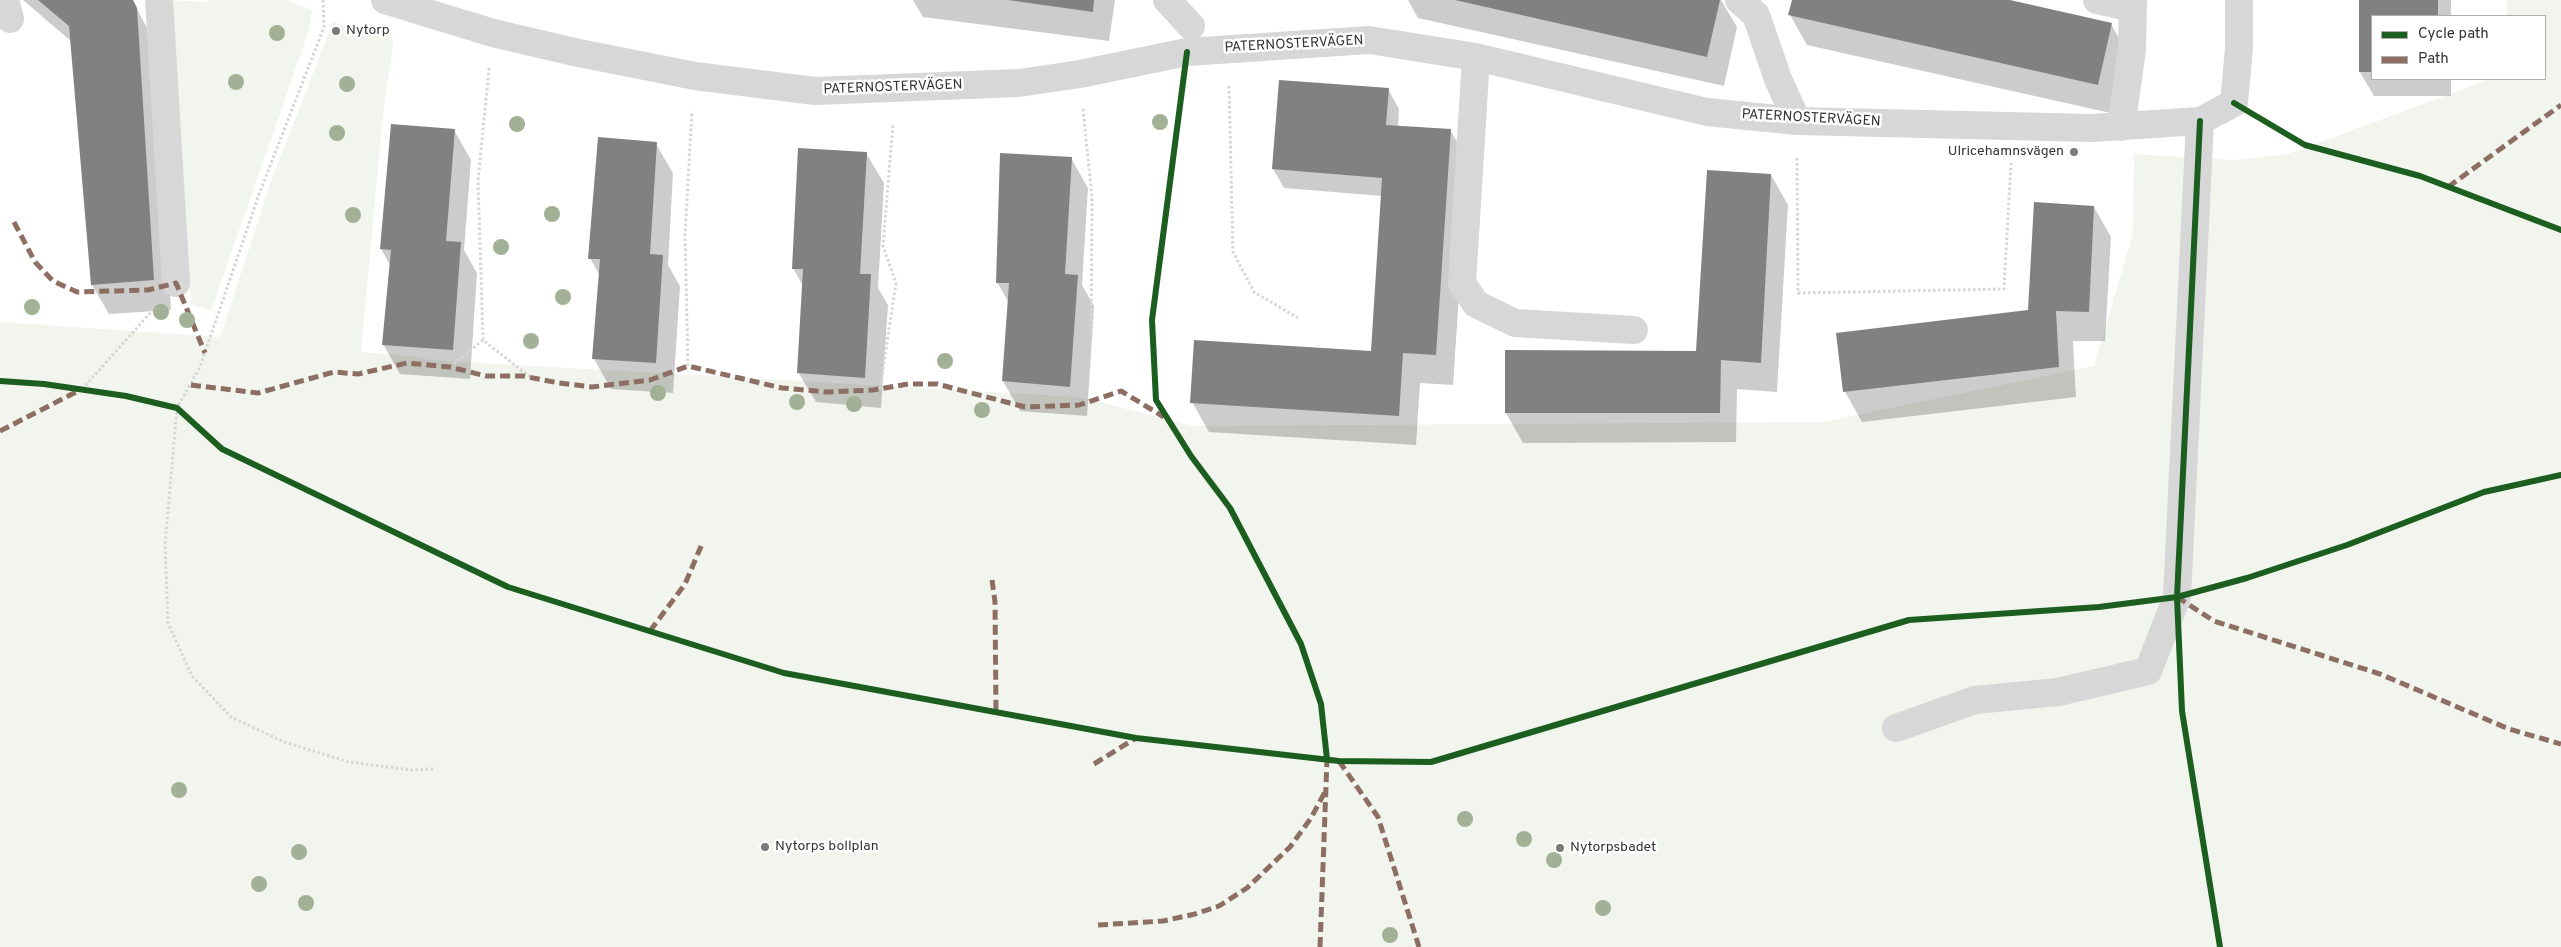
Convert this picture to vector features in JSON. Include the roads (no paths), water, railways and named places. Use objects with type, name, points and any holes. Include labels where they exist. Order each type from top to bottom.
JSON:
[{"type":"street","points":[[160,0],[176,283]]},
{"type":"street","name":"PATERNOSTERVÄGEN","points":[[385,0],[492,33],[694,76],[815,91],[1019,83],[1080,74],[1187,52],[1368,40],[1476,57],[1707,112],[1797,121],[2121,127],[2200,121],[2234,103],[2239,48],[2239,0]]},
{"type":"street","points":[[1167,0],[1191,26]]},
{"type":"street","points":[[1739,0],[1756,15],[1778,78],[1797,121]]},
{"type":"street","points":[[2097,0],[2133,4],[2132,50],[2121,127]]},
{"type":"street","points":[[1476,57],[1462,283],[1476,304],[1515,323],[1634,330]]},
{"type":"street","points":[[1896,728],[1975,700],[2058,692],[2148,671],[2177,597],[2200,121]]},
{"type":"place","name":"Nytorp","points":[[336,31]]},
{"type":"place","name":"Ulricehamnsvägen","points":[[2074,152]]},
{"type":"place","name":"Nytorps bollplan","points":[[765,847]]},
{"type":"place","name":"Nytorpsbadet","points":[[1560,848]]}]
